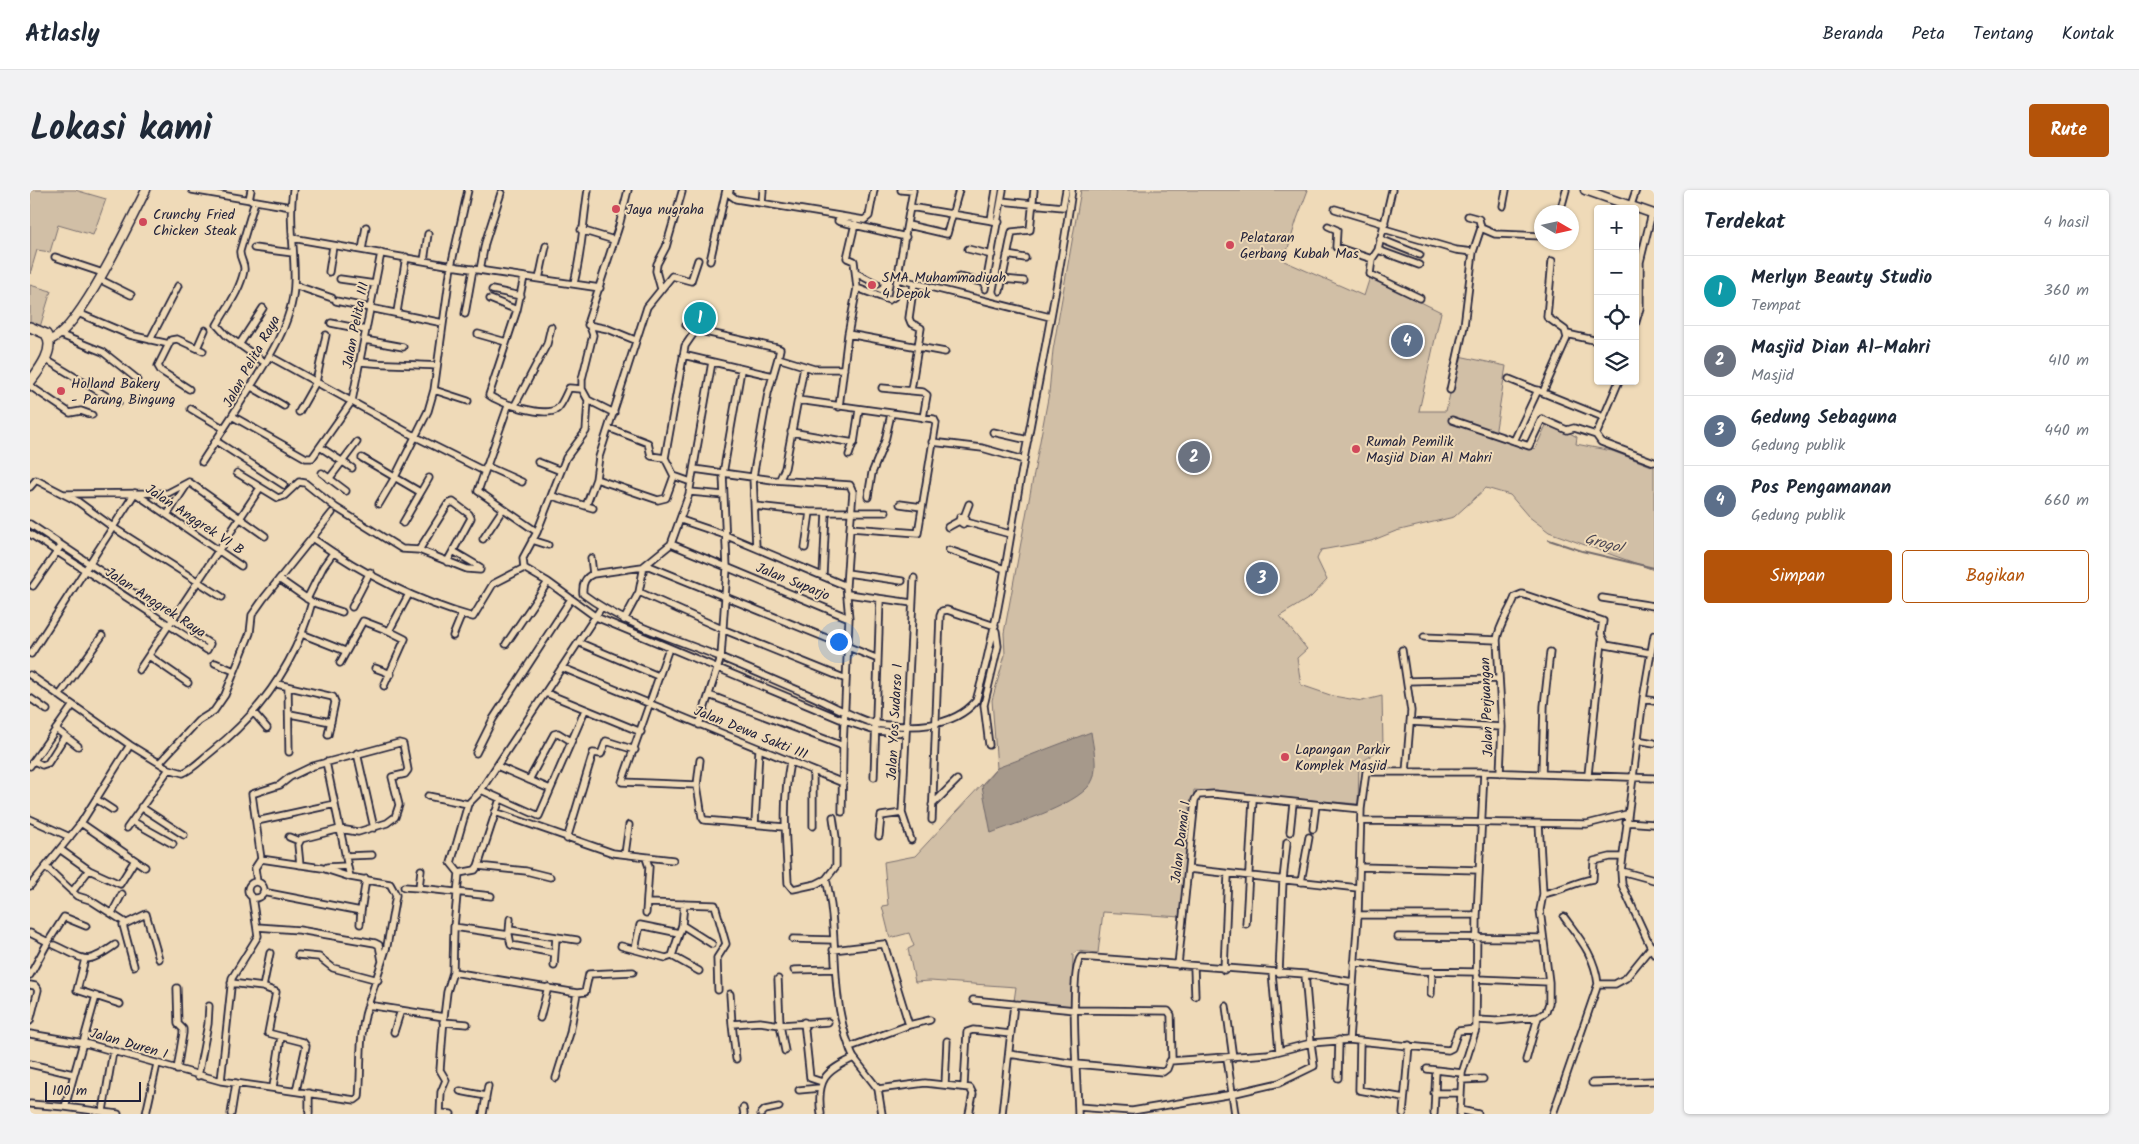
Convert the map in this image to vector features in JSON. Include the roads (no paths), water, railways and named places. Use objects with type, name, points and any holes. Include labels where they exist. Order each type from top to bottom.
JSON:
[{"type":"highway","points":[[30,327],[44,332],[49,340],[45,359],[30,382]]},
{"type":"main road","points":[[49,340],[61,335],[78,313],[101,276],[146,190]]},
{"type":"main road","points":[[1585,190],[1600,193],[1631,205]]},
{"type":"main road","points":[[1639,208],[1653,213]]},
{"type":"street","points":[[192,190],[291,206]]},
{"type":"street","points":[[251,190],[252,201],[239,257],[245,267],[242,277],[217,325],[239,345],[264,362]]},
{"type":"street","name":"Jalan Pelita Raya","points":[[293,190],[291,206],[294,285],[289,318],[269,356],[232,416],[309,459],[320,447]]},
{"type":"street","points":[[379,504],[416,437],[428,411],[434,390],[451,266],[468,190]]},
{"type":"street","points":[[574,283],[581,254],[582,230],[588,190]]},
{"type":"street","points":[[524,568],[523,558],[537,532],[560,471],[566,458],[586,431],[588,400],[582,389],[593,335],[588,321],[600,288],[628,190]]},
{"type":"street","points":[[710,261],[726,190]]},
{"type":"street","points":[[730,190],[732,198],[864,220],[869,216],[874,190]]},
{"type":"street","points":[[762,202],[764,190]]},
{"type":"street","points":[[857,288],[892,300],[898,279],[913,191],[901,190]]},
{"type":"street","points":[[908,224],[946,234],[959,190]]},
{"type":"street","points":[[991,220],[996,190]]},
{"type":"street","points":[[959,278],[986,286],[999,222],[1003,190]]},
{"type":"street","points":[[1000,291],[1012,232],[1030,230],[1034,190]]},
{"type":"street","points":[[1002,201],[1063,207],[1066,190]]},
{"type":"street","points":[[878,659],[644,566],[593,574],[584,584],[583,594],[601,608],[624,620],[721,657],[876,724],[935,724],[951,721],[976,701],[995,626],[1072,190]]},
{"type":"street","points":[[1392,190],[1378,250],[1372,259],[1370,274],[1372,277],[1420,298]]},
{"type":"street","points":[[1503,206],[1506,190]]},
{"type":"street","points":[[1562,205],[1566,190]]},
{"type":"street","points":[[1631,205],[1636,190]]},
{"type":"street","points":[[661,289],[656,271],[657,264],[666,247],[682,192]]},
{"type":"street","points":[[480,270],[485,243],[501,193]]},
{"type":"street","points":[[910,206],[999,222]]},
{"type":"street","points":[[1335,209],[1456,250],[1473,252]]},
{"type":"street","points":[[1639,311],[1640,262],[1653,213]]},
{"type":"street","points":[[1450,390],[1464,326],[1473,252],[1481,228],[1479,219],[1468,216]]},
{"type":"street","points":[[838,221],[906,237]]},
{"type":"street","points":[[839,407],[848,334],[857,288],[854,261],[847,258],[854,224]]},
{"type":"street","points":[[1328,226],[1337,230],[1336,247],[1372,259]]},
{"type":"street","points":[[362,250],[366,227]]},
{"type":"street","points":[[1481,228],[1495,234],[1534,236]]},
{"type":"street","points":[[582,230],[614,240]]},
{"type":"street","points":[[424,261],[428,234]]},
{"type":"street","points":[[292,238],[451,266],[600,288]]},
{"type":"street","points":[[1380,240],[1420,255]]},
{"type":"street","points":[[329,272],[333,246]]},
{"type":"street","points":[[539,279],[546,246]]},
{"type":"street","points":[[254,248],[294,253]]},
{"type":"street","points":[[968,249],[992,255]]},
{"type":"street","points":[[1378,250],[1419,265]]},
{"type":"street","name":"Jalan Pelita III","points":[[352,401],[381,253]]},
{"type":"street","points":[[1007,255],[1025,258]]},
{"type":"street","points":[[55,257],[101,276],[131,295]]},
{"type":"street","points":[[397,312],[406,257]]},
{"type":"street","points":[[552,496],[590,507],[599,457],[614,413],[634,340],[647,308],[672,276],[691,281],[698,260]]},
{"type":"street","points":[[1552,261],[1547,317],[1567,334],[1594,340]]},
{"type":"street","points":[[465,314],[473,269]]},
{"type":"street","points":[[856,273],[877,284]]},
{"type":"street","points":[[524,277],[517,310],[489,395],[527,410],[554,411],[558,409],[569,388],[582,389]]},
{"type":"street","points":[[340,279],[375,284]]},
{"type":"street","points":[[898,279],[1050,317]]},
{"type":"street","points":[[1002,279],[1024,281]]},
{"type":"street","points":[[911,390],[921,328],[911,323],[909,318],[914,283]]},
{"type":"street","points":[[294,285],[334,299],[443,323]]},
{"type":"street","points":[[150,340],[178,286]]},
{"type":"street","points":[[492,290],[521,296]]},
{"type":"street","points":[[490,299],[517,310]]},
{"type":"street","points":[[239,345],[264,308]]},
{"type":"street","points":[[78,313],[130,336],[170,344]]},
{"type":"street","points":[[331,323],[366,330]]},
{"type":"street","points":[[588,325],[608,329],[634,340]]},
{"type":"street","points":[[686,325],[696,330],[780,349],[753,477],[756,547]]},
{"type":"street","points":[[537,532],[478,491],[511,405],[547,344],[551,327]]},
{"type":"street","points":[[196,348],[206,330]]},
{"type":"street","points":[[691,482],[674,476],[665,458],[685,346],[696,330]]},
{"type":"street","points":[[478,334],[506,342]]},
{"type":"street","points":[[848,334],[945,352]]},
{"type":"street","points":[[1514,440],[1567,334]]},
{"type":"street","points":[[61,335],[103,352],[137,379]]},
{"type":"street","points":[[299,412],[316,382],[326,335]]},
{"type":"street","points":[[189,389],[161,371],[158,366],[172,340],[177,339],[203,351]]},
{"type":"street","points":[[365,340],[403,347]]},
{"type":"street","points":[[683,355],[773,376]]},
{"type":"street","points":[[269,356],[416,437],[485,469],[522,482]]},
{"type":"street","points":[[778,358],[804,368],[823,370],[844,369]]},
{"type":"street","points":[[45,359],[118,403]]},
{"type":"street","points":[[361,362],[394,366],[401,363],[437,366]]},
{"type":"street","points":[[624,620],[639,592],[644,566],[671,544],[681,520],[690,492],[712,362]]},
{"type":"street","points":[[780,479],[785,468],[804,368]]},
{"type":"street","points":[[699,725],[719,669],[721,657],[726,568],[723,474],[741,370]]},
{"type":"street","points":[[1509,379],[1603,417]]},
{"type":"street","points":[[1596,435],[1617,385]]},
{"type":"street","points":[[30,386],[70,413],[81,411],[92,415]]},
{"type":"street","points":[[250,386],[284,406]]},
{"type":"street","points":[[882,388],[923,392],[927,395],[923,418]]},
{"type":"street","points":[[434,390],[468,401]]},
{"type":"street","points":[[588,400],[614,413]]},
{"type":"street","points":[[798,400],[935,420],[920,529],[915,534],[850,528]]},
{"type":"street","points":[[352,401],[320,447],[352,468]]},
{"type":"street","points":[[191,409],[223,428]]},
{"type":"street","points":[[849,454],[859,410]]},
{"type":"street","points":[[868,497],[872,473],[885,441],[891,414]]},
{"type":"street","points":[[202,462],[232,416]]},
{"type":"street","points":[[1452,420],[1530,446],[1542,419],[1567,430],[1574,428],[1596,435],[1601,442],[1654,462]]},
{"type":"street","points":[[609,428],[648,443],[651,456],[665,458]]},
{"type":"street","points":[[792,432],[853,443]]},
{"type":"street","points":[[993,432],[1028,440]]},
{"type":"street","points":[[216,441],[284,485]]},
{"type":"street","points":[[329,479],[357,442]]},
{"type":"street","points":[[932,442],[982,448],[1024,460]]},
{"type":"street","points":[[362,458],[420,492]]},
{"type":"street","points":[[538,462],[560,471]]},
{"type":"street","points":[[694,469],[723,474],[850,485],[853,492],[846,586],[849,618],[842,812]]},
{"type":"street","points":[[236,473],[260,488],[281,497],[299,482],[305,483],[336,507],[402,549],[419,550],[447,562],[472,570],[480,570],[480,567],[453,551]]},
{"type":"street","points":[[322,473],[346,490]]},
{"type":"street","points":[[596,479],[658,500],[666,498],[674,476]]},
{"type":"street","points":[[403,523],[428,478]]},
{"type":"street","points":[[30,487],[36,480],[78,501],[114,528],[222,597]]},
{"type":"street","points":[[63,494],[168,493],[189,482]]},
{"type":"street","points":[[167,515],[189,482]]},
{"type":"street","points":[[189,482],[242,517],[265,536]]},
{"type":"street","points":[[139,670],[260,488]]},
{"type":"street","points":[[690,492],[724,495]]},
{"type":"street","points":[[31,654],[135,493]]},
{"type":"street","name":"Jalan Anggrek VI B","points":[[135,493],[241,566]]},
{"type":"street","points":[[419,550],[450,502],[469,514],[471,518],[447,562]]},
{"type":"street","points":[[900,504],[922,507]]},
{"type":"street","points":[[963,520],[969,504]]},
{"type":"street","points":[[755,506],[810,512],[886,512]]},
{"type":"street","points":[[483,539],[503,509]]},
{"type":"street","points":[[805,548],[810,512]]},
{"type":"street","points":[[823,576],[826,512]]},
{"type":"street","points":[[160,762],[198,720],[214,711],[225,695],[250,633],[252,615],[332,513]]},
{"type":"street","points":[[681,520],[756,547],[846,586]]},
{"type":"street","points":[[948,527],[963,520],[1010,534]]},
{"type":"street","name":"Jalan Anggrek Raya","points":[[30,524],[171,622],[207,650],[210,644],[171,622],[111,585],[85,571],[30,534]]},
{"type":"street","points":[[312,538],[333,553],[408,594],[473,617],[492,584],[524,568]]},
{"type":"street","points":[[532,540],[548,545]]},
{"type":"street","name":"Jalan Suparjo","points":[[671,544],[849,618]]},
{"type":"street","points":[[33,586],[61,545]]},
{"type":"street","points":[[949,550],[1005,569]]},
{"type":"street","points":[[30,674],[59,696],[169,769],[179,772],[187,771],[226,740],[254,713],[276,684],[302,634],[309,600],[323,567],[333,553]]},
{"type":"street","points":[[591,558],[593,574]]},
{"type":"street","points":[[524,568],[548,582],[596,617],[845,721],[875,731],[906,733]]},
{"type":"street","points":[[352,606],[370,572]]},
{"type":"street","points":[[847,573],[902,581]]},
{"type":"street","name":"Jalan Yos Sudarso 1","points":[[911,840],[902,813],[905,724],[914,578]]},
{"type":"street","points":[[279,579],[309,600],[342,612]]},
{"type":"street","points":[[506,644],[548,582]]},
{"type":"street","points":[[639,592],[722,629],[846,679]]},
{"type":"street","points":[[390,631],[408,594]]},
{"type":"street","points":[[848,594],[912,603]]},
{"type":"street","points":[[1424,636],[1496,640],[1499,625],[1508,617],[1515,597],[1522,594],[1603,622],[1588,774]]},
{"type":"street","points":[[1602,598],[1654,606]]},
{"type":"street","points":[[476,753],[493,719],[571,599]]},
{"type":"street","points":[[874,777],[880,599]]},
{"type":"street","points":[[451,1114],[440,1113],[441,1092],[446,1080],[440,1070],[443,1020],[447,992],[453,972],[456,891],[459,873],[451,863],[468,804],[480,790],[580,643],[601,608]]},
{"type":"street","points":[[932,820],[938,645],[942,611],[947,610],[995,626]]},
{"type":"street","points":[[453,636],[462,614]]},
{"type":"street","points":[[340,663],[363,620],[390,631],[405,639],[384,686]]},
{"type":"street","points":[[989,745],[984,705],[998,646],[995,626]]},
{"type":"street","points":[[302,634],[345,652]]},
{"type":"street","points":[[1654,635],[1637,740],[1621,871],[1622,886],[1652,946],[1654,954]]},
{"type":"street","points":[[59,696],[102,636]]},
{"type":"street","name":"Jalan Perjuangan","points":[[1496,640],[1497,679],[1502,727],[1500,773]]},
{"type":"street","points":[[1602,641],[1606,645],[1650,653]]},
{"type":"street","points":[[580,643],[658,676]]},
{"type":"street","points":[[669,648],[658,676],[635,750],[622,782],[697,785]]},
{"type":"street","points":[[1402,650],[1410,696],[1406,772]]},
{"type":"street","points":[[1542,774],[1544,706],[1550,652]]},
{"type":"street","points":[[149,656],[187,684]]},
{"type":"street","points":[[215,663],[234,671]]},
{"type":"street","points":[[375,668],[391,674]]},
{"type":"street","name":"Jalan Dewa Sakti III","points":[[563,668],[843,783]]},
{"type":"street","points":[[1406,681],[1497,679]]},
{"type":"street","points":[[276,684],[333,697],[335,702],[328,735]]},
{"type":"street","points":[[288,687],[290,752]]},
{"type":"street","points":[[546,693],[641,732]]},
{"type":"street","points":[[709,695],[843,746]]},
{"type":"street","points":[[1643,699],[1654,701]]},
{"type":"street","points":[[31,700],[47,710]]},
{"type":"street","points":[[30,766],[73,705]]},
{"type":"street","points":[[480,790],[539,816],[585,710]]},
{"type":"street","points":[[254,713],[267,728]]},
{"type":"street","points":[[290,714],[331,722]]},
{"type":"street","points":[[1410,722],[1502,727]]},
{"type":"street","points":[[56,729],[78,746]]},
{"type":"street","points":[[529,780],[554,734],[558,733],[571,741]]},
{"type":"street","points":[[34,760],[42,765],[48,763],[66,736]]},
{"type":"street","points":[[1637,740],[1654,743]]},
{"type":"street","points":[[567,839],[593,753],[601,754],[606,741],[635,750]]},
{"type":"street","points":[[263,892],[263,888],[257,882],[255,868],[261,859],[252,794],[280,785],[302,770],[326,762],[399,743],[403,744],[408,770],[405,774],[392,777],[399,805],[398,811],[387,823],[374,828],[358,832],[340,829],[301,838],[299,842],[300,865]]},
{"type":"street","points":[[30,886],[61,850],[96,799],[130,744]]},
{"type":"street","points":[[755,824],[759,750]]},
{"type":"street","points":[[357,753],[374,828]]},
{"type":"street","points":[[700,760],[697,785],[704,820],[784,827]]},
{"type":"street","points":[[326,762],[350,877]]},
{"type":"street","points":[[790,762],[784,827],[788,883],[793,889],[816,884],[826,879],[836,866],[836,838],[833,818]]},
{"type":"street","points":[[496,766],[550,789]]},
{"type":"street","points":[[127,828],[140,807],[169,769]]},
{"type":"street","points":[[812,826],[813,772]]},
{"type":"street","points":[[1348,1040],[1358,915],[1361,809],[1366,772],[1588,774],[1654,778]]},
{"type":"street","points":[[1478,1114],[1460,1112],[1462,1076],[1477,1020],[1477,915],[1484,772]]},
{"type":"street","points":[[932,805],[957,780]]},
{"type":"street","name":"Jalan Damai I","points":[[1178,965],[1195,800],[1198,795],[1214,794],[1361,809]]},
{"type":"street","points":[[428,796],[468,804]]},
{"type":"street","points":[[96,799],[113,810]]},
{"type":"street","points":[[459,873],[475,870],[478,866],[494,812],[500,799]]},
{"type":"street","points":[[1246,924],[1253,799]]},
{"type":"street","points":[[1290,832],[1293,802]]},
{"type":"street","points":[[257,820],[335,804]]},
{"type":"street","points":[[1313,829],[1316,804]]},
{"type":"street","points":[[140,807],[184,834]]},
{"type":"street","points":[[494,812],[613,854],[673,860]]},
{"type":"street","points":[[880,836],[881,816],[902,813]]},
{"type":"street","points":[[1362,821],[1586,824],[1627,814]]},
{"type":"street","points":[[30,818],[70,837]]},
{"type":"street","points":[[132,821],[173,844]]},
{"type":"street","points":[[1626,822],[1654,824]]},
{"type":"street","points":[[80,823],[145,867]]},
{"type":"street","points":[[1477,1020],[1496,1021],[1538,1018],[1546,1012],[1549,1003],[1550,982],[1540,910],[1543,894],[1539,824]]},
{"type":"street","points":[[625,854],[629,825]]},
{"type":"street","points":[[1301,882],[1309,837]]},
{"type":"street","points":[[289,838],[299,842]]},
{"type":"street","points":[[1279,973],[1283,880],[1287,842]]},
{"type":"street","points":[[61,850],[89,870],[118,884],[135,860]]},
{"type":"street","points":[[345,856],[372,855]]},
{"type":"street","points":[[1543,894],[1554,892],[1577,882],[1592,879],[1594,861],[1610,857],[1622,857]]},
{"type":"street","points":[[646,858],[649,867],[646,913]]},
{"type":"street","points":[[261,859],[322,868],[350,877],[390,884],[396,895],[383,963],[368,1005],[467,1024]]},
{"type":"street","points":[[322,868],[347,866]]},
{"type":"street","points":[[478,866],[526,871],[550,876]]},
{"type":"street","points":[[46,867],[72,892],[112,913],[126,923]]},
{"type":"street","points":[[1359,867],[1479,870]]},
{"type":"street","points":[[1188,869],[1228,875],[1358,888]]},
{"type":"street","points":[[72,892],[89,870]]},
{"type":"street","points":[[419,888],[421,870]]},
{"type":"street","points":[[1621,871],[1654,880]]},
{"type":"street","points":[[1224,970],[1228,875]]},
{"type":"street","points":[[360,924],[366,879]]},
{"type":"street","points":[[826,879],[832,899],[833,946],[842,1024],[854,1058],[878,1089],[882,1114]]},
{"type":"street","points":[[221,1081],[232,978],[255,941],[257,927],[252,897],[248,892],[249,886],[257,882]]},
{"type":"street","points":[[404,887],[492,896]]},
{"type":"street","points":[[263,892],[362,911]]},
{"type":"street","points":[[252,897],[256,898],[263,892]]},
{"type":"street","points":[[112,913],[122,894]]},
{"type":"street","points":[[647,903],[715,905],[726,944],[718,955],[718,990]]},
{"type":"street","points":[[672,956],[682,925],[684,904]]},
{"type":"street","points":[[134,966],[123,928],[126,923],[147,914],[159,959]]},
{"type":"street","points":[[1358,915],[1477,915]]},
{"type":"street","points":[[30,975],[51,943],[64,917],[86,926]]},
{"type":"street","points":[[1553,1114],[1598,984],[1596,967],[1589,952],[1564,917]]},
{"type":"street","points":[[510,919],[509,933],[511,945],[554,953]]},
{"type":"street","points":[[634,949],[640,925],[679,932]]},
{"type":"street","points":[[682,925],[712,944]]},
{"type":"street","points":[[257,927],[308,932],[375,943],[379,945],[383,963]]},
{"type":"street","points":[[454,928],[578,940]]},
{"type":"street","points":[[30,932],[85,959],[96,958],[115,945]]},
{"type":"street","points":[[1398,937],[1543,938]]},
{"type":"street","points":[[554,966],[556,938]]},
{"type":"street","points":[[793,939],[833,946],[884,944],[909,1025]]},
{"type":"street","points":[[622,946],[666,958],[672,956],[698,971]]},
{"type":"street","points":[[1598,984],[1615,984],[1626,978],[1652,946]]},
{"type":"street","points":[[264,987],[270,952]]},
{"type":"street","points":[[298,955],[319,957],[333,968],[378,980]]},
{"type":"street","points":[[1305,974],[1311,1043],[1315,1061],[1311,1069],[1298,1072],[1279,1083],[1231,1094],[1132,1111],[1078,1111],[1075,1010],[1077,970],[1081,957],[1224,970],[1305,974],[1352,982]]},
{"type":"street","points":[[85,959],[77,990],[120,1004]]},
{"type":"street","points":[[1354,962],[1432,971],[1477,972]]},
{"type":"street","points":[[1194,967],[1195,996]]},
{"type":"street","points":[[794,970],[835,969]]},
{"type":"street","points":[[1431,994],[1432,971]]},
{"type":"street","points":[[453,972],[577,993],[585,992],[589,974],[633,972]]},
{"type":"street","points":[[1272,972],[1279,1051]]},
{"type":"street","points":[[778,979],[780,1025],[785,1051]]},
{"type":"street","points":[[1477,979],[1550,982]]},
{"type":"street","points":[[231,983],[264,987],[276,992],[268,1033],[303,1042],[306,1046],[296,1091]]},
{"type":"street","points":[[30,985],[35,986],[38,990],[30,1021]]},
{"type":"street","points":[[540,1018],[548,987]]},
{"type":"street","points":[[177,988],[178,1024],[183,1033],[177,1070]]},
{"type":"street","points":[[556,1078],[570,1033],[577,993]]},
{"type":"street","points":[[730,994],[736,1059]]},
{"type":"street","points":[[65,1107],[96,996]]},
{"type":"street","points":[[973,1000],[1075,1010],[1168,1012],[1171,1015],[1172,1061]]},
{"type":"street","points":[[1002,1114],[1014,1004]]},
{"type":"street","name":"Jalan Duren I","points":[[30,1034],[113,1051],[221,1081],[355,1100],[359,1098],[362,1022],[368,1005]]},
{"type":"street","points":[[198,1076],[208,1024],[209,1006]]},
{"type":"street","points":[[1226,1006],[1231,1094],[1235,1114]]},
{"type":"street","points":[[394,1032],[401,1010]]},
{"type":"street","points":[[1526,1060],[1538,1018]]},
{"type":"street","points":[[850,1047],[909,1025],[930,1020]]},
{"type":"street","points":[[732,1024],[760,1022],[780,1025],[828,1022]]},
{"type":"street","points":[[804,1022],[810,1078],[821,1085]]},
{"type":"street","points":[[1009,1054],[1076,1064],[1163,1072],[1167,1069],[1168,1062],[1172,1061],[1230,1058],[1279,1051],[1311,1043],[1339,1040],[1448,1050],[1452,1048],[1458,1032],[1476,1029]]},
{"type":"street","points":[[964,1086],[967,1032],[973,1030],[1011,1034]]},
{"type":"street","points":[[273,1087],[281,1037]]},
{"type":"street","points":[[1338,1078],[1339,1040]]},
{"type":"street","points":[[945,1085],[947,1041]]},
{"type":"street","points":[[1360,1042],[1359,1090],[1404,1098]]},
{"type":"street","points":[[1403,1114],[1409,1045]]},
{"type":"street","points":[[103,1111],[113,1051]]},
{"type":"street","points":[[821,1114],[821,1085],[827,1072],[854,1058]]},
{"type":"street","points":[[30,1064],[73,1074]]},
{"type":"street","points":[[146,1114],[158,1064]]},
{"type":"street","points":[[1427,1069],[1483,1079]]},
{"type":"street","points":[[1434,1114],[1436,1070]]},
{"type":"street","points":[[1592,1083],[1654,1081]]},
{"type":"street","points":[[231,1114],[236,1083]]},
{"type":"street","points":[[878,1089],[914,1083],[964,1086],[973,1091],[969,1114]]},
{"type":"street","points":[[799,1090],[821,1085]]},
{"type":"street","points":[[482,1114],[488,1086]]},
{"type":"street","points":[[460,1091],[486,1096]]},
{"type":"street","points":[[309,1093],[309,1114]]},
{"type":"street","points":[[1434,1093],[1461,1093]]},
{"type":"street","points":[[30,1104],[118,1114]]},
{"type":"street","points":[[761,1114],[765,1110],[779,1108]]},
{"type":"waterway","name":"Grogol","points":[[1549,540],[1582,551],[1654,568]]},
{"type":"place","name":"Jaya nugraha","points":[[616,209]]},
{"type":"place","name":"Crunchy Fried Chicken Steak","points":[[143,222]]},
{"type":"place","name":"Pelataran Gerbang Kubah Mas","points":[[1230,245]]},
{"type":"place","name":"SMA Muhammadiyah 4 Depok","points":[[872,285]]},
{"type":"place","name":"Merlyn Beauty Studio","points":[[700,318]]},
{"type":"place","name":"Pos Pengamanan","points":[[1407,341]]},
{"type":"place","name":"Holland Bakery - Parung Bingung","points":[[61,391]]},
{"type":"place","name":"Rumah Pemilik Masjid Dian Al Mahri","points":[[1356,449]]},
{"type":"place","name":"Masjid Dian Al-Mahri","points":[[1194,457]]},
{"type":"place","name":"Gedung Sebaguna","points":[[1262,578]]},
{"type":"place","name":"Lapangan Parkir Komplek Masjid","points":[[1285,757]]}]
